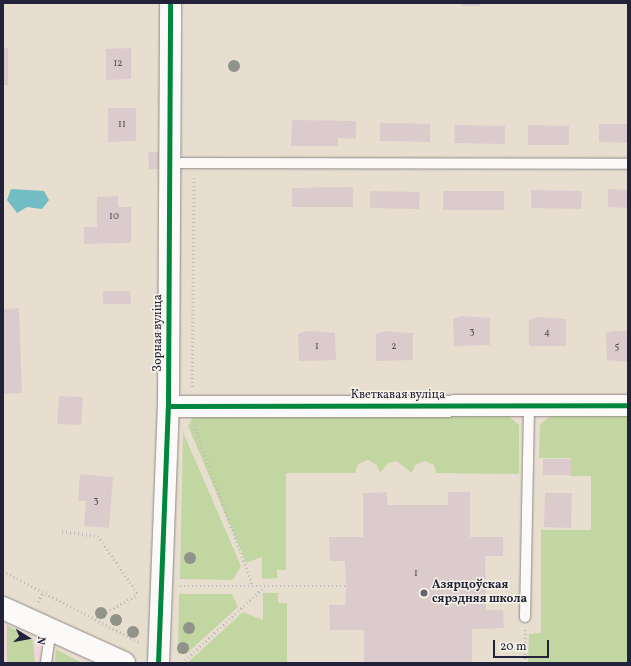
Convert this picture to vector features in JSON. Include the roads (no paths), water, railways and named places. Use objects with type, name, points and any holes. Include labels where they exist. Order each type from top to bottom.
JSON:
[{"type":"street","name":"Зорная вуліца","points":[[152,655],[169,579],[168,406],[170,3]]},
{"type":"street","name":"Кветкавая вуліца","points":[[168,406],[628,405]]},
{"type":"street","points":[[3,608],[124,663]]},
{"type":"lane","points":[[170,163],[628,164]]},
{"type":"lane","points":[[525,617],[529,406]]},
{"type":"lane","points":[[46,663],[51,629]]},
{"type":"water","points":[[11,189],[44,191],[49,200],[42,209],[27,207],[17,213],[7,200]]},
{"type":"place","name":"Азярцоўская сярэдняя школа","points":[[424,593]]}]
